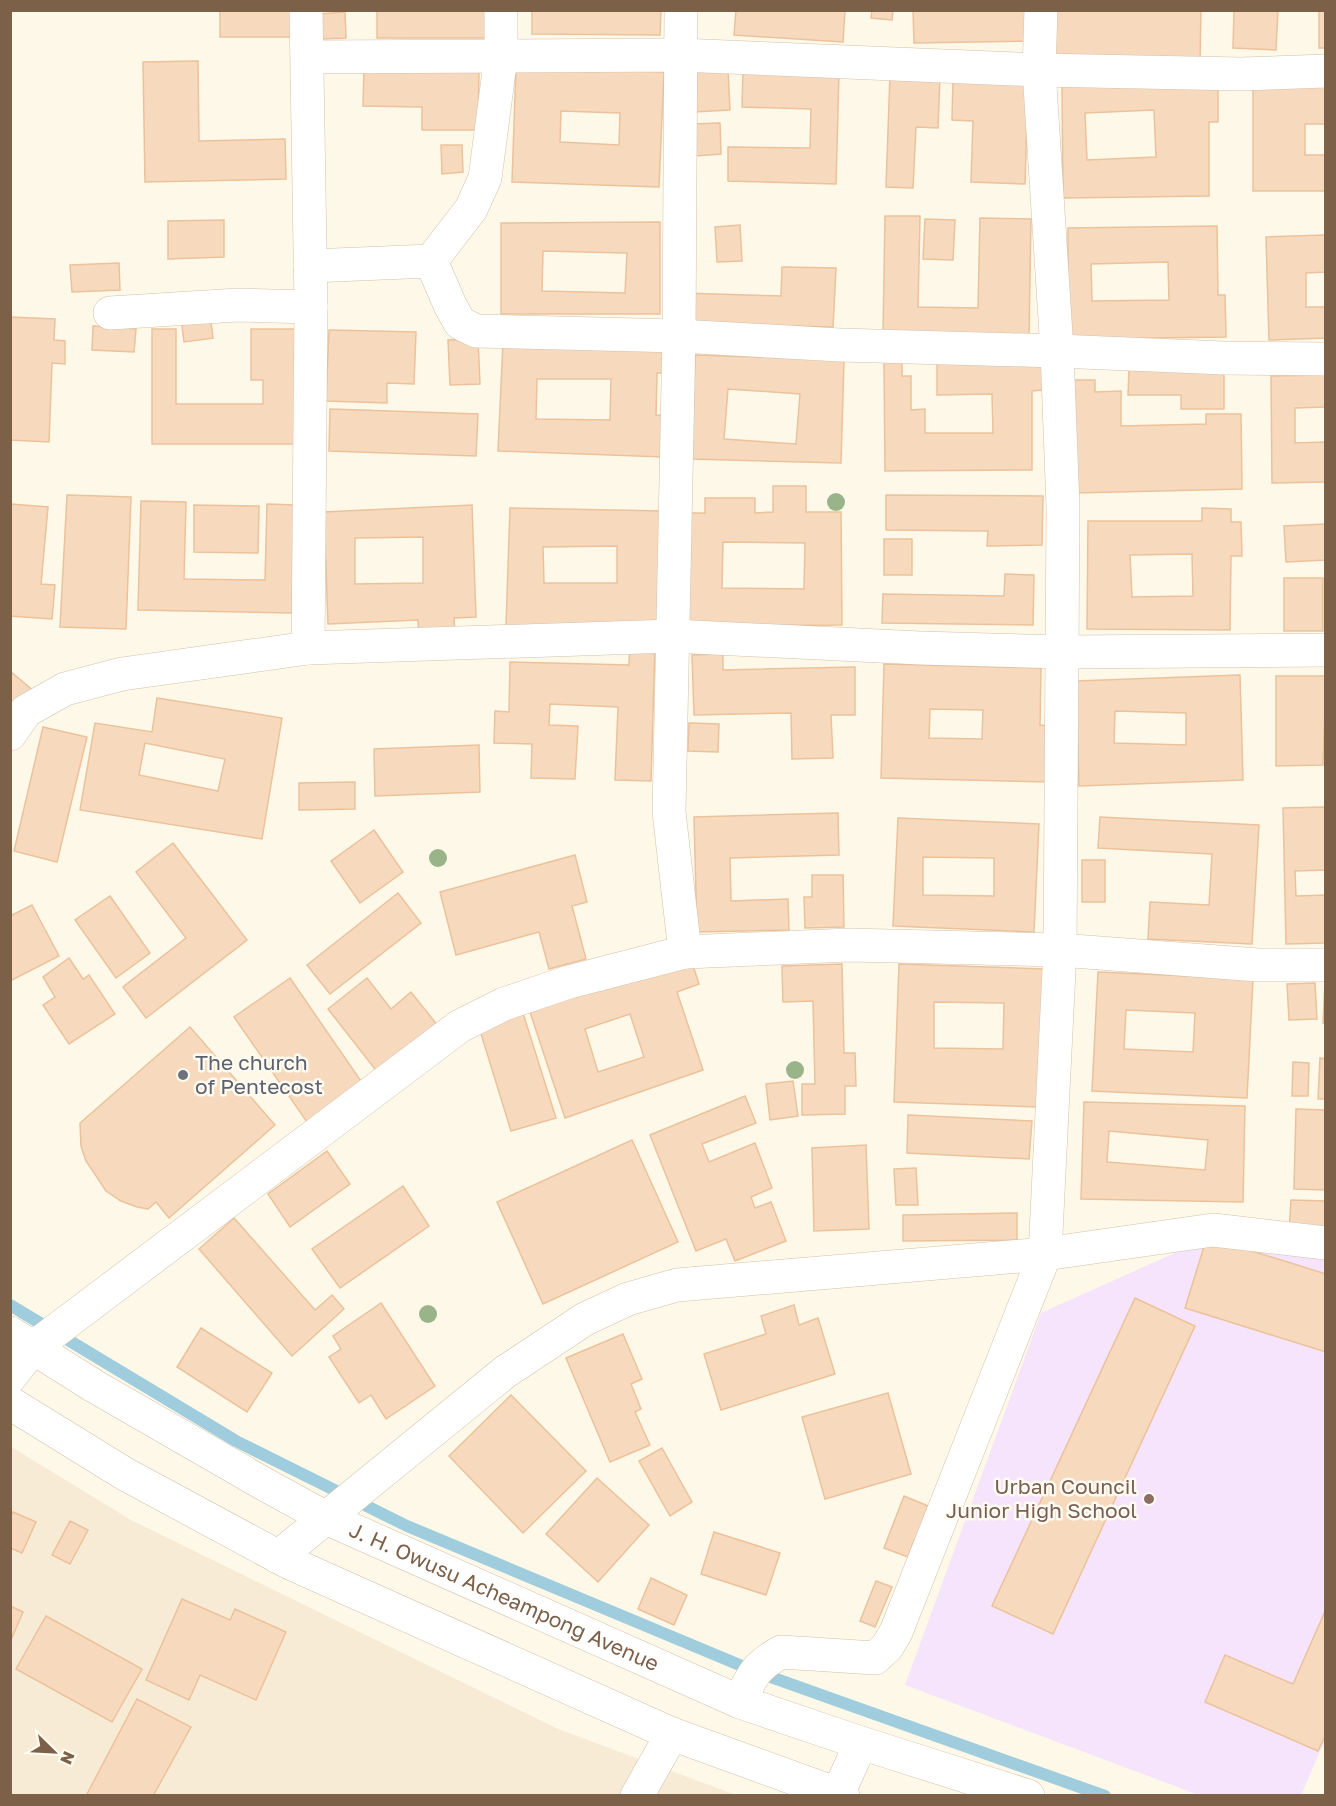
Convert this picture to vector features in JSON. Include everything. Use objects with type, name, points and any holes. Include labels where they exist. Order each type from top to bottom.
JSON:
[{"type":"street","points":[[306,10],[311,307],[308,648]]},
{"type":"street","points":[[310,266],[430,261],[471,209],[485,178],[501,56],[501,10]]},
{"type":"street","points":[[681,10],[679,336],[669,812],[685,952]]},
{"type":"street","points":[[740,1702],[754,1671],[781,1652],[875,1658],[887,1647],[896,1632],[1045,1254],[1060,950],[1063,507],[1057,351],[1039,70],[1041,10]]},
{"type":"street","points":[[308,57],[680,55],[1039,70],[1241,74],[1326,70]]},
{"type":"street","points":[[430,261],[460,323],[476,331],[679,336],[840,345],[1224,358],[1326,359]]},
{"type":"street","points":[[110,313],[238,305],[311,307]]},
{"type":"street","points":[[10,734],[26,711],[65,689],[122,674],[308,648],[672,636],[1062,652],[1326,650]]},
{"type":"street","points":[[10,1377],[22,1340],[460,1026],[504,1004],[569,982],[685,952],[849,945],[1060,950],[1258,965],[1326,965]]},
{"type":"street","points":[[278,1557],[505,1372],[585,1319],[628,1299],[677,1285],[1045,1254],[1213,1230],[1326,1243]]},
{"type":"street","name":"J. H. Owusu Acheampong Avenue","points":[[22,1340],[94,1386],[326,1518],[740,1702],[1028,1796]]},
{"type":"street","points":[[10,1403],[125,1474],[278,1557],[672,1734],[839,1795],[861,1743]]},
{"type":"street","points":[[637,1796],[672,1734]]},
{"type":"shaded area","name":"Urban Council Junior High School","points":[[1217,1234],[1325,1258],[1326,1738],[1301,1795],[1199,1795],[905,1685],[1041,1313]]},
{"type":"shaded area","points":[[10,1446],[131,1520],[558,1729],[736,1795],[11,1795]]},
{"type":"building","points":[[220,10],[299,10],[299,37],[220,37]]},
{"type":"building","points":[[377,10],[488,10],[488,38],[377,38]]},
{"type":"building","points":[[532,10],[661,10],[660,35],[532,34]]},
{"type":"building","points":[[736,10],[845,10],[843,42],[734,35]]},
{"type":"building","points":[[872,10],[893,10],[892,20],[871,18]]},
{"type":"building","points":[[913,10],[1031,10],[1032,41],[914,43]]},
{"type":"building","points":[[1054,10],[1201,10],[1200,61],[1053,59]]},
{"type":"building","points":[[1234,10],[1278,10],[1276,50],[1233,48]]},
{"type":"building","points":[[1319,10],[1326,10],[1326,48],[1319,48]]},
{"type":"building","points":[[345,12],[346,38],[321,39],[319,14]]},
{"type":"building","points":[[198,61],[199,141],[285,139],[286,179],[145,182],[143,62]]},
{"type":"building","points":[[516,67],[664,72],[659,187],[512,182]],"holes":[[[561,111],[620,113],[619,145],[560,142]]]},
{"type":"building","points":[[364,69],[479,71],[478,130],[422,130],[422,107],[363,106]]},
{"type":"building","points":[[728,70],[730,110],[695,112],[693,71]]},
{"type":"building","points":[[743,71],[839,73],[836,184],[728,181],[728,147],[810,148],[811,109],[742,107]]},
{"type":"building","points":[[890,75],[940,76],[938,128],[916,127],[913,188],[886,187]]},
{"type":"building","points":[[953,78],[1028,81],[1025,184],[971,182],[973,121],[952,120]]},
{"type":"building","points":[[1218,84],[1218,122],[1209,122],[1209,196],[1063,198],[1062,86]],"holes":[[[1154,110],[1156,157],[1087,160],[1085,113]]]},
{"type":"building","points":[[1253,87],[1326,87],[1326,124],[1305,124],[1305,155],[1326,155],[1326,191],[1253,191]]},
{"type":"building","points":[[720,123],[721,154],[695,156],[694,124]]},
{"type":"building","points":[[441,145],[462,145],[463,172],[442,174]]},
{"type":"building","points":[[885,216],[920,216],[918,307],[978,308],[980,218],[1031,219],[1029,336],[883,334]]},
{"type":"building","points":[[925,219],[955,220],[953,260],[923,259]]},
{"type":"building","points":[[224,220],[224,257],[168,259],[168,221]]},
{"type":"building","points":[[660,222],[660,314],[501,314],[501,223]],"holes":[[[543,251],[627,253],[625,293],[542,291]]]},
{"type":"building","points":[[740,225],[742,261],[717,262],[715,227]]},
{"type":"building","points":[[1217,226],[1218,295],[1225,295],[1226,337],[1068,339],[1068,228]],"holes":[[[1168,262],[1169,300],[1092,301],[1091,264]]]},
{"type":"building","points":[[1326,235],[1326,272],[1306,273],[1306,307],[1326,307],[1326,338],[1269,340],[1266,237]]},
{"type":"building","points":[[119,263],[120,290],[72,292],[70,265]]},
{"type":"building","points":[[782,267],[836,268],[833,327],[681,323],[682,293],[781,296]]},
{"type":"building","points":[[210,314],[213,338],[184,342],[181,318]]},
{"type":"building","points":[[10,317],[55,319],[54,340],[65,341],[65,364],[52,363],[49,442],[10,440]]},
{"type":"building","points":[[93,326],[136,329],[134,352],[92,350]]},
{"type":"building","points":[[152,329],[176,329],[176,404],[263,404],[263,380],[251,380],[251,329],[295,329],[295,444],[152,444]]},
{"type":"building","points":[[329,330],[416,332],[414,384],[387,383],[387,403],[326,401]]},
{"type":"building","points":[[478,339],[480,384],[450,385],[448,340]]},
{"type":"building","points":[[503,342],[669,348],[668,373],[657,373],[656,415],[666,416],[664,457],[498,451]],"holes":[[[537,379],[611,379],[610,420],[536,419]]]},
{"type":"building","points":[[695,355],[844,360],[841,463],[692,459]],"holes":[[[728,389],[800,394],[796,444],[724,439]]]},
{"type":"building","points":[[1042,359],[1042,390],[1032,391],[1032,470],[885,471],[884,360],[902,361],[902,376],[911,376],[911,410],[925,409],[925,433],[993,433],[992,394],[937,395],[937,360]]},
{"type":"building","points":[[1129,369],[1224,369],[1224,409],[1181,409],[1181,395],[1128,395]]},
{"type":"building","points":[[1326,375],[1326,407],[1295,408],[1295,443],[1326,442],[1326,482],[1272,483],[1271,376]]},
{"type":"building","points":[[1073,380],[1095,380],[1095,392],[1121,391],[1121,426],[1206,424],[1206,414],[1241,414],[1242,489],[1075,493]]},
{"type":"building","points":[[330,409],[478,414],[476,456],[329,451]]},
{"type":"building","points":[[773,486],[806,486],[806,512],[841,512],[842,625],[686,626],[686,513],[705,513],[705,498],[755,498],[755,513],[773,512]],"holes":[[[723,542],[805,543],[804,589],[722,588]]]},
{"type":"building","points":[[67,495],[131,497],[126,629],[60,627]]},
{"type":"building","points":[[886,495],[1043,496],[1042,545],[987,546],[988,531],[886,530]]},
{"type":"building","points":[[141,501],[186,502],[184,579],[265,580],[267,504],[295,505],[292,613],[138,610]]},
{"type":"building","points":[[11,504],[48,507],[41,584],[55,585],[52,619],[10,616]]},
{"type":"building","points":[[194,505],[259,506],[258,553],[194,552]]},
{"type":"building","points":[[472,505],[476,617],[454,618],[455,634],[419,636],[418,620],[328,624],[324,512]],"holes":[[[423,537],[423,583],[355,584],[355,538]]]},
{"type":"building","points":[[510,508],[663,511],[658,630],[506,626]],"holes":[[[617,546],[617,583],[544,583],[543,547]]]},
{"type":"building","points":[[1202,508],[1231,509],[1231,522],[1241,522],[1242,556],[1231,556],[1230,630],[1087,629],[1088,521],[1202,521]],"holes":[[[1192,554],[1193,596],[1132,597],[1130,555]]]},
{"type":"building","points":[[1326,524],[1326,560],[1286,562],[1284,526]]},
{"type":"building","points":[[884,539],[912,539],[912,575],[884,575]]},
{"type":"building","points":[[1005,574],[1034,575],[1033,625],[882,623],[883,594],[1004,596]]},
{"type":"building","points":[[1284,578],[1323,578],[1323,631],[1284,631]]},
{"type":"building","points":[[630,645],[655,645],[651,781],[615,780],[618,707],[550,704],[549,725],[578,726],[575,779],[531,778],[532,744],[494,743],[495,711],[509,712],[510,662],[629,665]]},
{"type":"building","points":[[723,654],[723,670],[855,667],[855,715],[831,715],[833,758],[792,759],[791,713],[694,715],[692,655]]},
{"type":"building","points":[[884,664],[1041,668],[1040,725],[1049,726],[1048,782],[881,778]],"holes":[[[930,709],[983,710],[982,739],[929,738]]]},
{"type":"building","points":[[10,671],[35,692],[10,717]]},
{"type":"building","points":[[1240,675],[1243,780],[1079,786],[1076,681]],"holes":[[[1115,711],[1186,713],[1186,745],[1114,743]]]},
{"type":"building","points":[[1276,676],[1326,676],[1323,765],[1276,766]]},
{"type":"building","points":[[157,698],[282,718],[262,839],[80,810],[95,723],[152,732]],"holes":[[[145,743],[225,759],[218,791],[139,775]]]},
{"type":"building","points":[[689,723],[719,724],[718,752],[688,751]]},
{"type":"building","points":[[43,727],[87,737],[57,862],[14,851]]},
{"type":"building","points":[[479,745],[480,792],[375,796],[374,749]]},
{"type":"building","points":[[355,782],[355,809],[299,810],[299,783]]},
{"type":"building","points":[[1326,807],[1326,870],[1295,871],[1296,896],[1326,895],[1326,943],[1286,944],[1283,808]]},
{"type":"building","points":[[838,813],[839,855],[730,858],[731,901],[788,899],[789,930],[697,932],[694,817]]},
{"type":"building","points":[[1100,817],[1259,825],[1252,944],[1148,939],[1150,902],[1209,905],[1212,854],[1098,848]]},
{"type":"building","points":[[898,818],[1039,824],[1034,932],[893,926]],"holes":[[[923,857],[994,858],[994,896],[923,895]]]},
{"type":"building","points":[[374,830],[403,872],[360,903],[331,861]]},
{"type":"building","points":[[173,843],[247,940],[146,1018],[123,987],[186,938],[136,872]]},
{"type":"building","points":[[575,855],[587,902],[572,906],[586,959],[549,969],[539,932],[456,955],[440,892]]},
{"type":"building","points":[[1082,860],[1105,860],[1105,902],[1082,902]]},
{"type":"building","points":[[812,875],[843,875],[844,927],[805,928],[804,897],[812,897]]},
{"type":"building","points":[[398,893],[421,923],[330,994],[307,965]]},
{"type":"building","points":[[110,896],[150,953],[116,978],[75,920]]},
{"type":"building","points":[[32,905],[59,956],[10,981],[10,916]]},
{"type":"building","points":[[689,953],[699,984],[677,992],[703,1070],[565,1118],[529,1009]],"holes":[[[630,1014],[644,1057],[598,1072],[585,1029]]]},
{"type":"building","points":[[69,958],[83,979],[89,975],[115,1014],[69,1044],[43,1005],[55,997],[43,977]]},
{"type":"building","points":[[842,964],[844,1053],[855,1053],[856,1086],[845,1086],[845,1114],[802,1115],[802,1084],[815,1084],[813,1001],[783,1002],[782,966]]},
{"type":"building","points":[[899,964],[1045,969],[1039,1107],[894,1102]],"holes":[[[934,1002],[1004,1003],[1003,1049],[934,1048]]]},
{"type":"building","points":[[1098,972],[1253,979],[1247,1098],[1092,1091]],"holes":[[[1126,1010],[1195,1013],[1193,1052],[1124,1049]]]},
{"type":"building","points":[[290,978],[363,1084],[307,1122],[234,1017]]},
{"type":"building","points":[[367,978],[391,1009],[411,992],[442,1031],[382,1078],[328,1009]]},
{"type":"building","points":[[1325,982],[1326,1023],[1323,1023]]},
{"type":"building","points":[[1315,983],[1317,1019],[1289,1020],[1287,984]]},
{"type":"building","points":[[522,1010],[556,1118],[511,1131],[478,1024]]},
{"type":"building","name":"The church of Pentecost","points":[[190,1027],[275,1125],[169,1218],[156,1202],[148,1209],[137,1207],[121,1201],[106,1191],[86,1161],[81,1146],[80,1123]]},
{"type":"building","points":[[1320,1058],[1326,1059],[1326,1099],[1318,1099]]},
{"type":"building","points":[[1293,1062],[1309,1063],[1308,1096],[1292,1096]]},
{"type":"building","points":[[793,1081],[798,1116],[770,1120],[766,1084]]},
{"type":"building","points":[[745,1096],[756,1123],[702,1144],[709,1162],[755,1143],[772,1188],[751,1197],[755,1208],[771,1202],[786,1241],[735,1261],[726,1239],[696,1251],[650,1135]]},
{"type":"building","points":[[1084,1102],[1245,1106],[1243,1202],[1081,1199]],"holes":[[[1109,1131],[1208,1140],[1205,1170],[1107,1162]]]},
{"type":"building","points":[[1296,1109],[1326,1110],[1326,1190],[1294,1189]]},
{"type":"building","points":[[908,1115],[1032,1121],[1029,1159],[907,1153]]},
{"type":"building","points":[[632,1140],[678,1242],[543,1304],[497,1202]]},
{"type":"building","points":[[866,1145],[869,1229],[814,1231],[812,1148]]},
{"type":"building","points":[[327,1151],[350,1184],[290,1227],[268,1194]]},
{"type":"building","points":[[916,1168],[918,1205],[896,1205],[894,1169]]},
{"type":"building","points":[[403,1186],[429,1226],[340,1288],[312,1249]]},
{"type":"building","points":[[1291,1200],[1326,1201],[1326,1234],[1289,1233]]},
{"type":"building","points":[[1017,1213],[1017,1240],[903,1241],[903,1215]]},
{"type":"building","points":[[234,1218],[315,1310],[332,1295],[344,1309],[292,1356],[199,1249]]},
{"type":"building","points":[[1207,1237],[1326,1274],[1326,1352],[1185,1308]]},
{"type":"building","points":[[1135,1298],[1195,1326],[1053,1634],[992,1606]]},
{"type":"building","points":[[381,1303],[435,1386],[386,1419],[371,1395],[359,1403],[329,1357],[341,1349],[333,1336]]},
{"type":"building","points":[[794,1305],[799,1325],[818,1318],[835,1374],[721,1410],[704,1354],[766,1334],[761,1316]]},
{"type":"building","points":[[201,1328],[272,1373],[247,1412],[177,1367]]},
{"type":"building","points":[[623,1334],[642,1379],[631,1384],[641,1409],[635,1412],[650,1445],[610,1462],[566,1358]]},
{"type":"building","points":[[888,1393],[911,1474],[825,1499],[802,1417]]},
{"type":"building","points":[[511,1395],[586,1471],[523,1533],[449,1456]]},
{"type":"building","points":[[662,1448],[692,1502],[670,1516],[639,1461]]},
{"type":"building","points":[[597,1478],[649,1525],[598,1582],[546,1534]]},
{"type":"building","points":[[904,1496],[928,1506],[923,1519],[933,1523],[926,1542],[915,1538],[908,1557],[884,1548]]},
{"type":"building","points":[[13,1512],[36,1522],[22,1553],[10,1548],[10,1517]]},
{"type":"building","points":[[70,1521],[88,1530],[70,1564],[52,1555]]},
{"type":"building","points":[[714,1532],[780,1553],[766,1595],[701,1574]]},
{"type":"building","points":[[651,1578],[687,1595],[674,1625],[638,1609]]},
{"type":"building","points":[[876,1581],[892,1587],[875,1627],[860,1621]]},
{"type":"building","points":[[182,1599],[230,1620],[235,1609],[286,1632],[256,1700],[200,1675],[189,1700],[146,1680]]},
{"type":"building","points":[[10,1606],[23,1612],[11,1640],[10,1639]]},
{"type":"building","points":[[1326,1609],[1326,1734],[1318,1751],[1205,1702],[1225,1655],[1293,1684]]},
{"type":"building","points":[[46,1616],[142,1669],[112,1722],[16,1669]]},
{"type":"building","points":[[137,1699],[191,1727],[153,1796],[86,1796]]},
{"type":"waterway","points":[[10,1305],[236,1441],[407,1526],[754,1671],[1105,1796]]},
{"type":"place","name":"The church of Pentecost","points":[[183,1075]]},
{"type":"place","name":"Urban Council Junior High School","points":[[1149,1499]]}]
